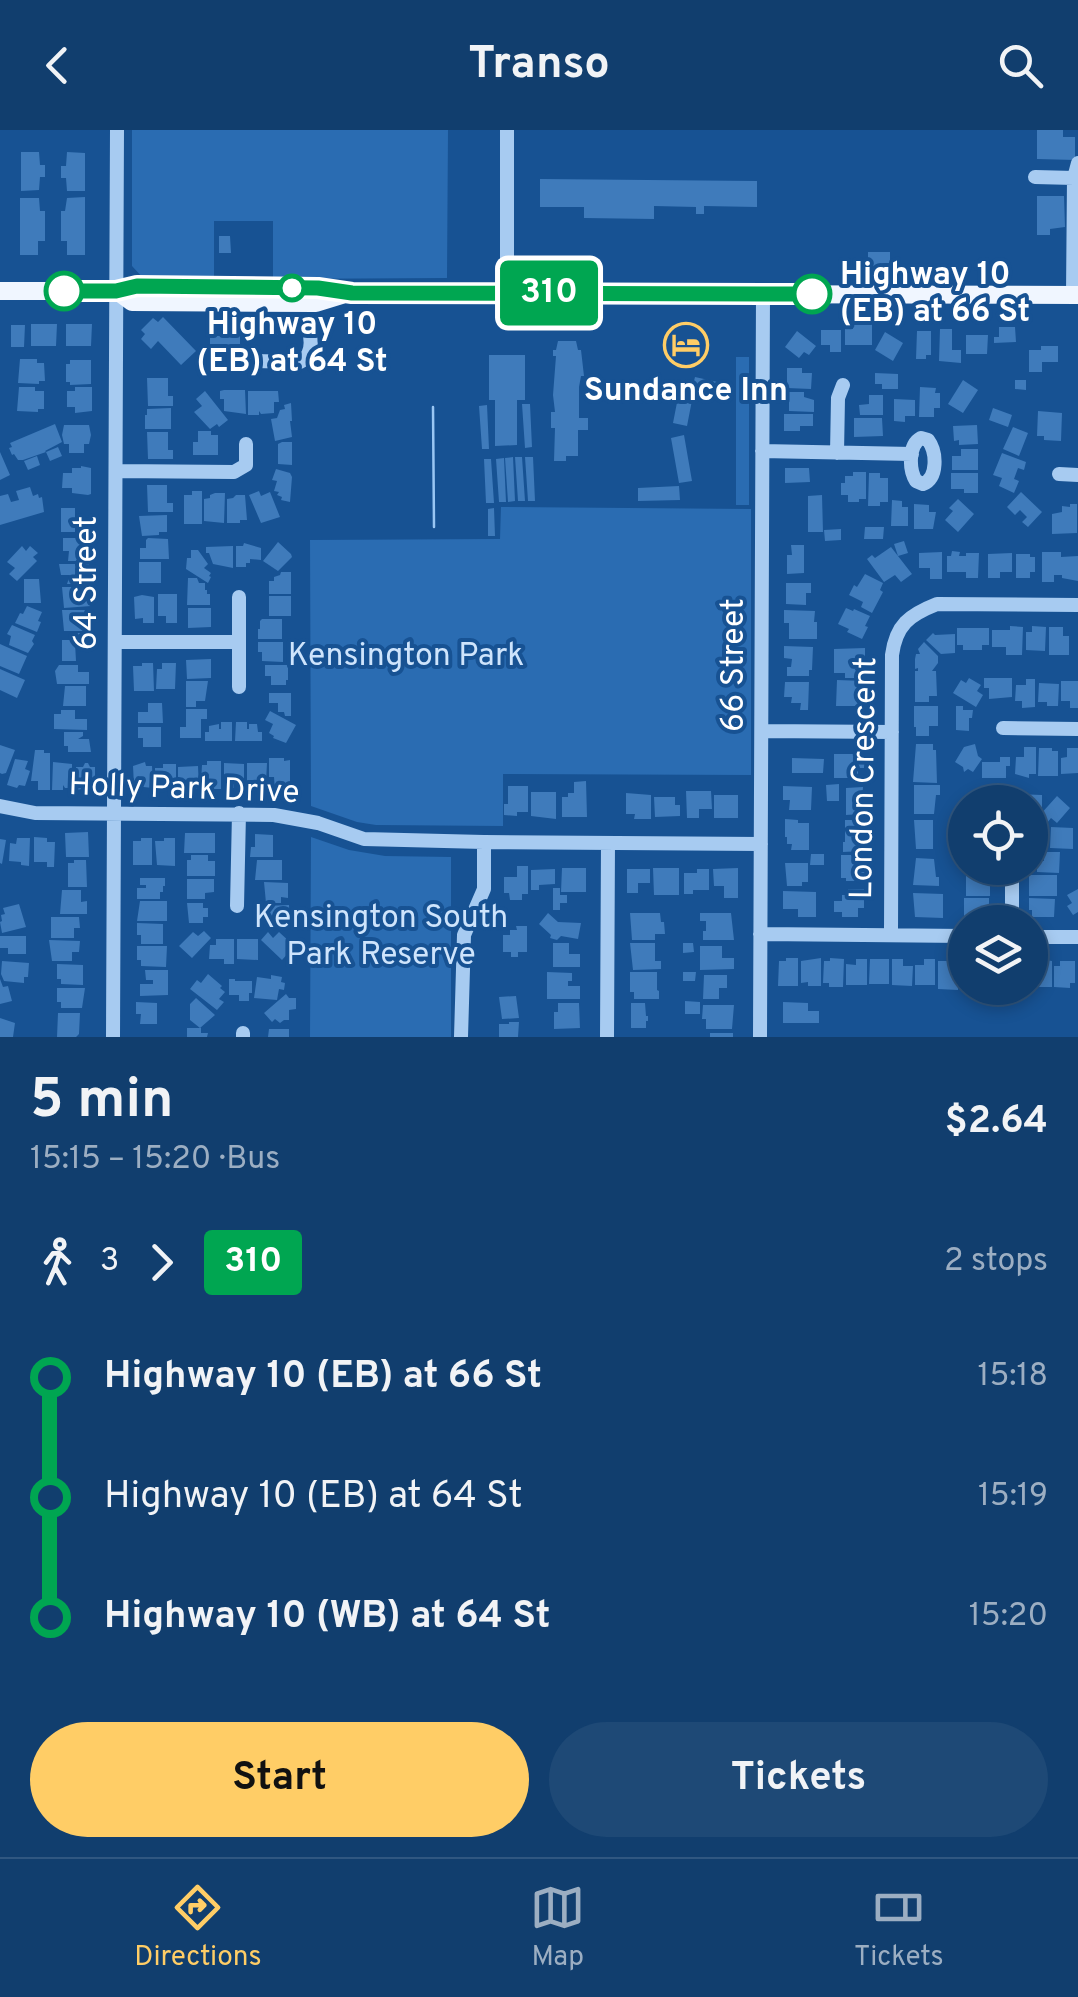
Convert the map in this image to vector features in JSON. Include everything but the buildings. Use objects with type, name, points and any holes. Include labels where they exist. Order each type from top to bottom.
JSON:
[{"type":"main road","points":[[0,291],[116,291],[137,286],[318,288],[352,293],[1075,295]]},
{"type":"street","name":"64 Street","points":[[113,1037],[117,130]]},
{"type":"street","points":[[507,130],[507,293]]},
{"type":"street","points":[[1035,178],[1076,171],[1075,295]]},
{"type":"street","name":"66 Street","points":[[760,1037],[763,294]]},
{"type":"street","points":[[248,360],[300,362],[310,352],[310,337],[306,326],[300,323],[249,322]]},
{"type":"street","points":[[837,452],[838,398],[843,385]]},
{"type":"street","points":[[116,471],[234,472],[246,466],[246,444]]},
{"type":"street","points":[[762,451],[912,454]]},
{"type":"street","points":[[1059,474],[1078,474]]},
{"type":"street","points":[[239,596],[239,686]]},
{"type":"street","name":"London Crescent","points":[[891,936],[895,638],[917,612],[937,604],[1078,605]]},
{"type":"street","points":[[115,642],[239,642]]},
{"type":"street","points":[[1003,728],[1078,729]]},
{"type":"street","points":[[762,731],[892,732]]},
{"type":"street","name":"Holly Park Drive","points":[[0,806],[35,813],[297,818],[364,839],[760,844]]},
{"type":"street","points":[[238,906],[239,814]]},
{"type":"street","points":[[461,1037],[464,935],[484,889],[484,842]]},
{"type":"street","points":[[607,1037],[608,843]]},
{"type":"street","points":[[760,934],[948,936]]},
{"type":"street","points":[[1048,937],[1078,938]]},
{"type":"green space","points":[[132,130],[448,130],[447,278],[273,279],[273,221],[214,221],[214,279],[143,278],[132,266]]},
{"type":"green space","points":[[736,357],[749,357],[749,505],[736,505]]},
{"type":"green space","name":"Kensington Park","points":[[501,507],[751,509],[751,775],[503,774],[503,826],[376,825],[311,806],[310,540],[500,539]]},
{"type":"green space","name":"Kensington South Park Reserve","points":[[311,837],[349,850],[385,856],[451,857],[451,1037],[310,1037]]},
{"type":"waterway","points":[[433,407],[434,527]]},
{"type":"bus line","name":"310","points":[[64,291],[116,291],[137,286],[318,288],[352,293],[812,294]]},
{"type":"place","name":"Highway 10 (EB) at 64 St","points":[[292,288]]},
{"type":"place","name":"Highway 10 (EB) at 66 St","points":[[812,294]]},
{"type":"place","name":"Sundance Inn","points":[[686,345]]}]
